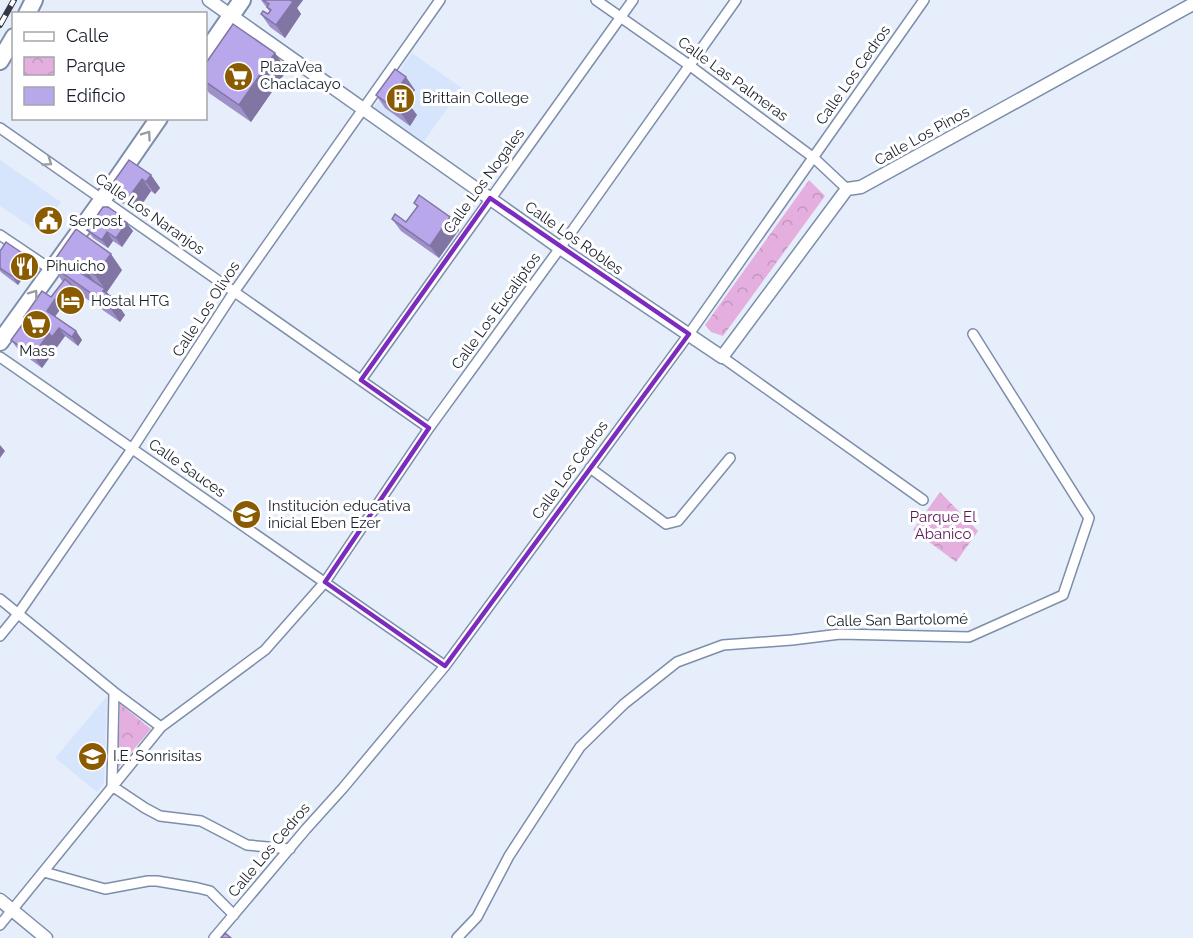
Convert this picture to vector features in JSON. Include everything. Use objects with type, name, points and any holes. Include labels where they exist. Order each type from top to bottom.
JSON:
[{"type":"highway","points":[[207,51],[242,0]]},
{"type":"highway","points":[[0,61],[12,40]]},
{"type":"highway","points":[[0,342],[158,120]]},
{"type":"street","name":"Calle Los Robles","points":[[209,0],[560,248],[722,357],[923,500]]},
{"type":"street","name":"Calle Los Olivos","points":[[0,636],[18,614],[132,449],[234,292],[440,0]]},
{"type":"street","name":"Calle Las Palmeras","points":[[596,0],[690,65],[814,158],[847,189]]},
{"type":"street","name":"Calle Los Nogales","points":[[361,380],[633,0]]},
{"type":"street","name":"Calle Los Eucaliptos","points":[[0,926],[161,727],[265,650],[325,582],[429,428],[736,0]]},
{"type":"street","name":"Calle Los Cedros","points":[[214,938],[445,666],[689,334],[924,0]]},
{"type":"street","name":"Calle Los Pinos","points":[[847,189],[861,187],[1193,4]]},
{"type":"street","name":"Calle Los Naranjos","points":[[0,128],[429,428]]},
{"type":"street","points":[[722,357],[847,189]]},
{"type":"street","points":[[0,235],[52,270]]},
{"type":"street","name":"Calle San Bartolomé","points":[[457,938],[477,917],[509,856],[580,747],[624,704],[677,662],[723,645],[840,634],[969,637],[1063,595],[1089,518],[974,334]]},
{"type":"street","name":"Calle Sauces","points":[[0,357],[445,666]]},
{"type":"street","points":[[590,468],[666,524],[678,521],[730,458]]},
{"type":"street","points":[[0,599],[114,692],[161,727]]},
{"type":"street","points":[[114,692],[112,786],[160,816],[201,821],[247,845],[290,849]]},
{"type":"street","points":[[44,872],[105,889],[157,880],[198,888],[210,891],[234,915]]},
{"type":"street","points":[[0,900],[46,938]]},
{"type":"highlighted area","points":[[490,198],[689,334],[445,666],[325,582],[429,428],[361,380]]},
{"type":"shaded area","points":[[412,53],[462,88],[422,144],[372,109]]},
{"type":"shaded area","points":[[0,160],[61,202],[40,233],[0,206]]},
{"type":"shaded area","points":[[107,696],[104,784],[97,792],[55,758]]},
{"type":"green space","points":[[809,180],[825,196],[723,336],[711,332],[705,325]]},
{"type":"green space","name":"Parque El Abanico","points":[[940,492],[978,531],[956,562],[913,530]]},
{"type":"green space","points":[[120,704],[151,729],[118,768]]},
{"type":"building","points":[[263,0],[293,2],[276,25],[261,14],[263,11],[268,14],[271,10],[267,7],[269,4]]},
{"type":"building","points":[[233,24],[275,53],[239,105],[207,83],[207,62]]},
{"type":"building","points":[[395,69],[406,77],[395,93],[408,103],[401,113],[376,95]]},
{"type":"building","points":[[129,160],[151,175],[146,182],[142,179],[127,200],[113,190],[112,184]]},
{"type":"building","points":[[419,195],[450,217],[430,246],[392,219],[395,214],[406,222],[418,206],[414,203]]},
{"type":"building","points":[[103,207],[108,207],[127,223],[116,238],[107,232],[102,240],[87,230]]},
{"type":"building","points":[[76,229],[111,254],[95,275],[85,268],[81,273],[105,289],[103,291],[113,298],[108,305],[51,265]]},
{"type":"building","points":[[6,242],[22,253],[24,259],[12,276],[0,268],[0,251]]},
{"type":"building","points":[[65,279],[76,289],[64,306],[55,299],[47,311],[76,331],[72,337],[59,328],[52,337],[24,317],[42,291],[51,297]]},
{"type":"building","points":[[27,318],[49,333],[33,356],[11,340]]},
{"type":"building","points":[[225,933],[231,938],[221,938]]},
{"type":"railway","points":[[0,25],[14,0]]},
{"type":"place","name":"PlazaVea Chaclacayo","points":[[239,76]]},
{"type":"place","name":"Brittain College","points":[[401,98]]},
{"type":"place","name":"Serpost","points":[[48,221]]},
{"type":"place","name":"Pihuicho","points":[[25,266]]},
{"type":"place","name":"Hostal HTG","points":[[70,301]]},
{"type":"place","name":"Mass","points":[[37,324]]},
{"type":"place","name":"Institución educativa inicial Eben Ezer","points":[[247,515]]},
{"type":"place","name":"I.E. Sonrisitas","points":[[92,756]]}]
